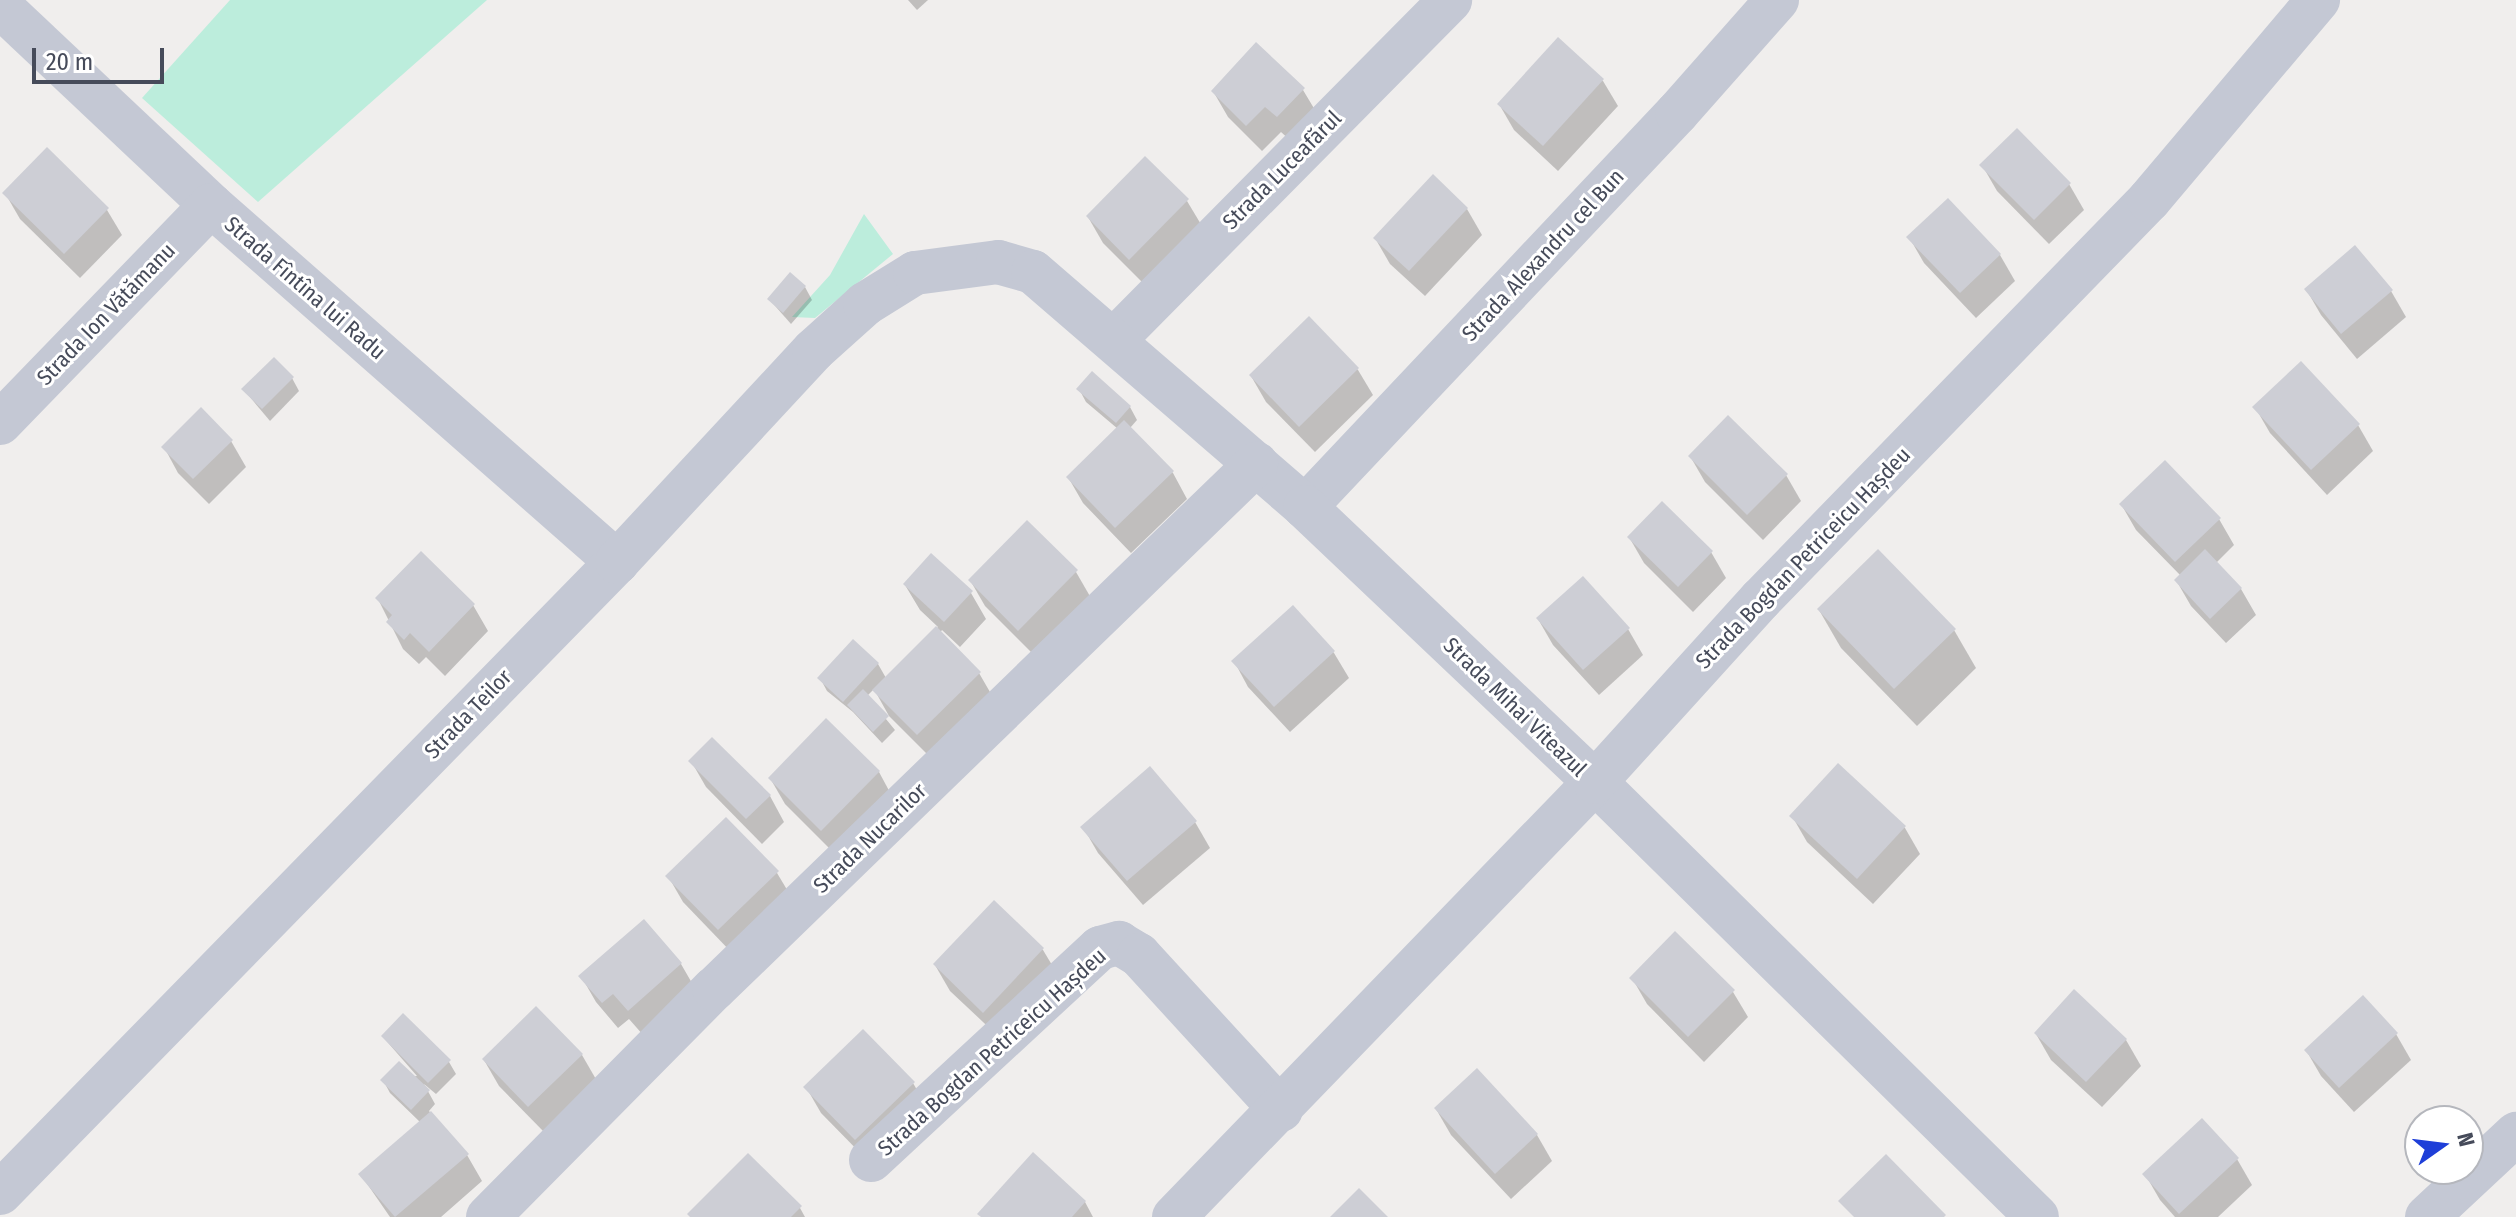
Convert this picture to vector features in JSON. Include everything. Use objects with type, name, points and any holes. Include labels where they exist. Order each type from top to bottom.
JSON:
[{"type":"street","name":"Strada Luceafărul","points":[[1114,340],[1450,0]]},
{"type":"street","name":"Strada Alexandru cel Bun","points":[[1305,507],[1677,113],[1777,0]]},
{"type":"street","name":"Strada Bogdan Petriceicu Hașdeu","points":[[1174,1217],[1281,1110],[1595,782],[1760,600],[2149,200],[2318,0]]},
{"type":"street","name":"Strada Fîntîna lui Radu","points":[[0,6],[211,205],[617,562]]},
{"type":"street","name":"Strada Ion Vătămanu","points":[[0,423],[211,205]]},
{"type":"street","name":"Strada Mihai Viteazul","points":[[955,265],[998,262],[1033,272],[1305,507],[1595,782],[2037,1217]]},
{"type":"street","name":"Strada Teilor","points":[[0,1193],[617,562],[814,350],[865,304],[915,273],[955,265]]},
{"type":"street","name":"Strada Nucarilor","points":[[488,1217],[726,978],[1256,464]]},
{"type":"street","name":"Strada Bogdan Petriceicu Hașdeu","points":[[871,1160],[1100,948],[1119,943],[1139,955],[1281,1110]]},
{"type":"street","points":[[2427,1217],[2516,1134]]},
{"type":"green space","points":[[230,0],[487,0],[258,202],[142,98]]},
{"type":"green space","points":[[864,214],[893,254],[815,318],[792,317],[830,275]]},
{"type":"building","points":[[1558,37],[1604,79],[1543,146],[1497,104]]},
{"type":"building","points":[[1256,42],[1305,88],[1277,117],[1265,107],[1246,126],[1211,91]]},
{"type":"building","points":[[2017,128],[2071,183],[2034,220],[1979,165]]},
{"type":"building","points":[[47,147],[109,208],[64,254],[2,193]]},
{"type":"building","points":[[1145,156],[1189,199],[1129,260],[1086,216]]},
{"type":"building","points":[[1433,174],[1468,208],[1409,271],[1373,238]]},
{"type":"building","points":[[1948,198],[2001,254],[1960,293],[1906,237]]},
{"type":"building","points":[[2355,245],[2393,290],[2341,334],[2304,289]]},
{"type":"building","points":[[790,272],[806,286],[783,313],[767,299]]},
{"type":"building","points":[[1309,316],[1359,368],[1299,427],[1249,375]]},
{"type":"building","points":[[274,357],[294,377],[262,409],[241,389]]},
{"type":"building","points":[[2301,361],[2360,424],[2311,470],[2252,407]]},
{"type":"building","points":[[1092,371],[1131,406],[1116,423],[1076,389]]},
{"type":"building","points":[[201,407],[233,440],[193,479],[161,447]]},
{"type":"building","points":[[1728,415],[1788,474],[1747,515],[1688,456]]},
{"type":"building","points":[[1124,420],[1174,471],[1115,528],[1066,477]]},
{"type":"building","points":[[2165,460],[2221,518],[2175,562],[2119,504]]},
{"type":"building","points":[[1662,501],[1713,551],[1678,587],[1627,537]]},
{"type":"building","points":[[1027,520],[1078,570],[1018,631],[968,580]]},
{"type":"building","points":[[1878,549],[1956,629],[1894,689],[1817,609]]},
{"type":"building","points":[[2205,549],[2242,588],[2210,619],[2174,580]]},
{"type":"building","points":[[421,551],[475,604],[429,652],[410,633],[404,640],[386,622],[392,615],[375,598]]},
{"type":"building","points":[[931,553],[973,591],[944,622],[903,584]]},
{"type":"building","points":[[1583,576],[1630,628],[1583,670],[1536,618]]},
{"type":"building","points":[[1293,605],[1335,651],[1274,707],[1231,661]]},
{"type":"building","points":[[936,626],[981,672],[917,735],[872,690]]},
{"type":"building","points":[[853,639],[879,663],[843,702],[817,678]]},
{"type":"building","points":[[863,689],[889,716],[873,732],[847,705]]},
{"type":"building","points":[[826,718],[880,771],[821,831],[768,778]]},
{"type":"building","points":[[712,737],[771,795],[746,819],[688,761]]},
{"type":"building","points":[[1838,763],[1906,826],[1857,879],[1789,816]]},
{"type":"building","points":[[1150,766],[1197,821],[1127,881],[1080,827]]},
{"type":"building","points":[[726,817],[779,871],[718,930],[665,876]]},
{"type":"building","points":[[994,900],[1044,948],[983,1013],[933,964]]},
{"type":"building","points":[[644,919],[682,963],[628,1011],[613,994],[602,1003],[578,976]]},
{"type":"building","points":[[1675,931],[1735,990],[1688,1037],[1629,978]]},
{"type":"building","points":[[2074,989],[2127,1039],[2086,1082],[2034,1033]]},
{"type":"building","points":[[2363,995],[2398,1033],[2339,1088],[2304,1050]]},
{"type":"building","points":[[536,1006],[583,1054],[528,1107],[482,1059]]},
{"type":"building","points":[[403,1013],[451,1060],[428,1083],[381,1036]]},
{"type":"building","points":[[863,1029],[915,1082],[855,1140],[803,1087]]},
{"type":"building","points":[[399,1061],[430,1090],[411,1110],[380,1080]]},
{"type":"building","points":[[1477,1068],[1538,1134],[1495,1174],[1434,1108]]},
{"type":"building","points":[[431,1111],[469,1154],[395,1217],[358,1174]]},
{"type":"building","points":[[2202,1118],[2239,1158],[2179,1214],[2142,1174]]},
{"type":"building","points":[[1033,1152],[1086,1201],[1072,1217],[981,1217],[977,1214]]},
{"type":"building","points":[[748,1153],[802,1206],[791,1217],[690,1217],[687,1214]]},
{"type":"building","points":[[1886,1154],[1946,1215],[1944,1217],[1854,1217],[1838,1201]]},
{"type":"building","points":[[1359,1188],[1388,1217],[1330,1217]]}]
